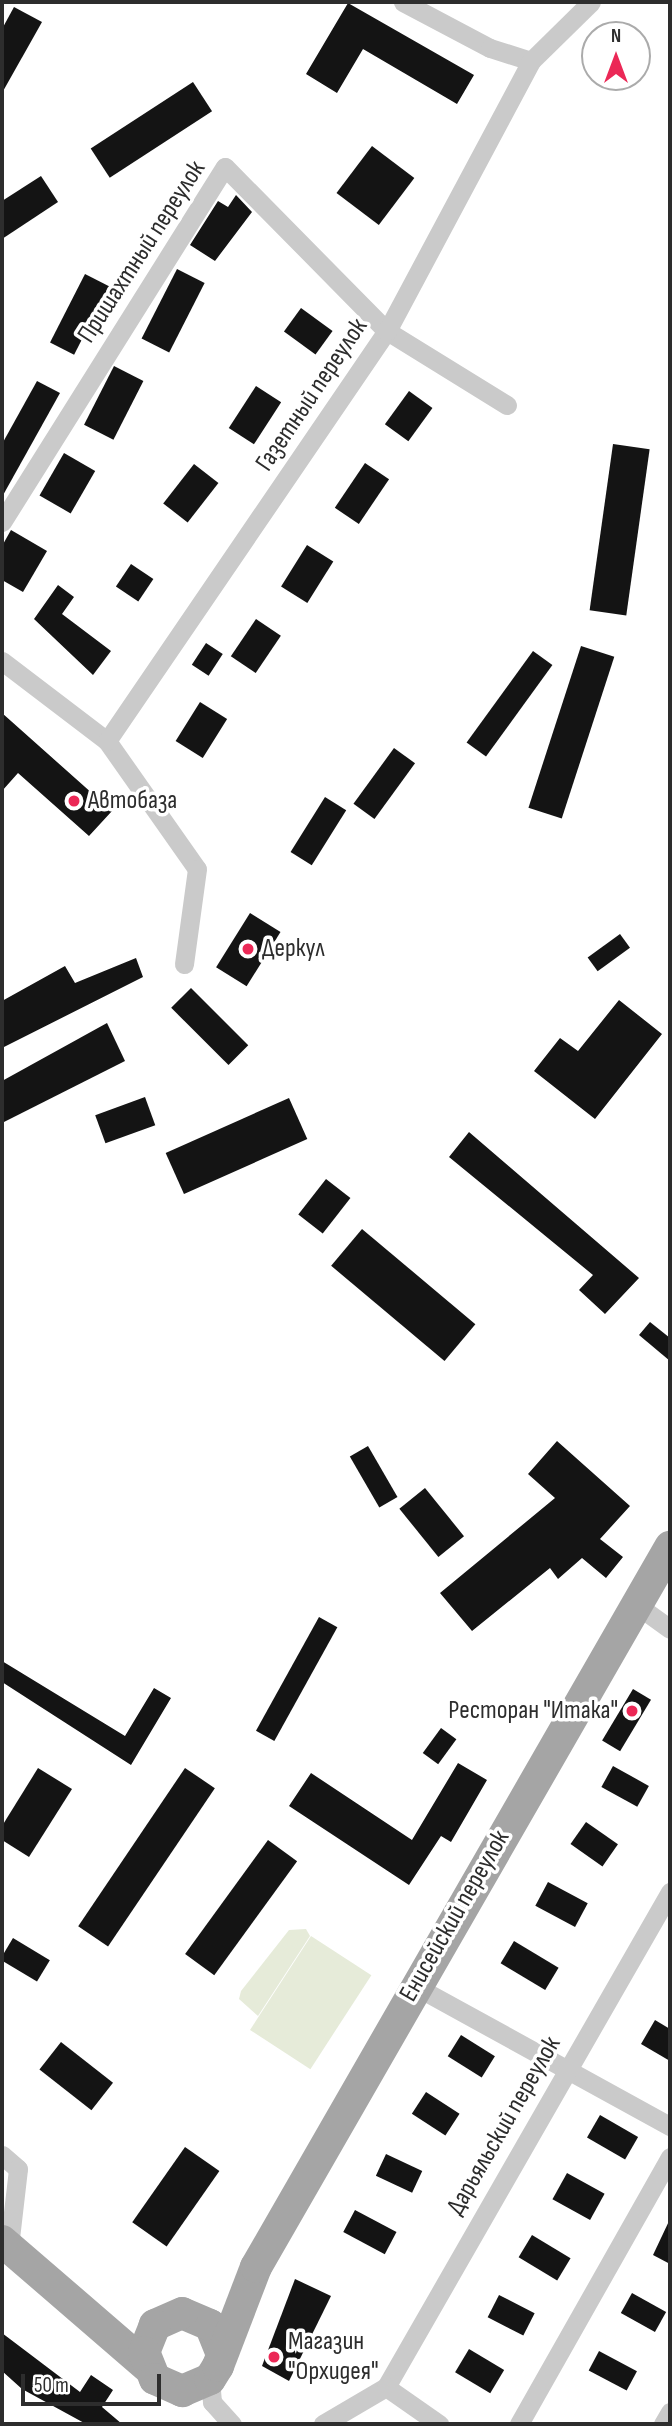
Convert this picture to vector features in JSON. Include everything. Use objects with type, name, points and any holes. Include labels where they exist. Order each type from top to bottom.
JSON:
[{"type":"main road","name":"Енисейский переулок","points":[[204,2374],[245,2288],[415,1986],[634,1604],[670,1547]]},
{"type":"main road","points":[[5,2244],[54,2284],[147,2367],[161,2383],[204,2374],[210,2325],[175,2315]]},
{"type":"main road","points":[[54,2284],[116,2320],[175,2315],[214,2308],[245,2288]]},
{"type":"main road","points":[[147,2367],[147,2337],[175,2315]]},
{"type":"street","points":[[403,2],[490,48],[531,61]]},
{"type":"street","name":"Газетный переулок","points":[[107,741],[387,331],[531,61],[591,2]]},
{"type":"street","name":"Пришахтный переулок","points":[[2,522],[225,167],[387,331]]},
{"type":"street","points":[[387,331],[507,405]]},
{"type":"street","points":[[2,661],[107,741],[197,869],[184,964]]},
{"type":"street","points":[[634,1604],[670,1629]]},
{"type":"street","name":"Дарьяльский переулок","points":[[386,2387],[567,2067],[670,1892]]},
{"type":"street","points":[[415,1986],[567,2067],[670,2126]]},
{"type":"street","points":[[2,2155],[18,2169],[5,2244]]},
{"type":"street","points":[[519,2424],[670,2157]]},
{"type":"street","points":[[204,2374],[228,2421]]},
{"type":"street","points":[[323,2424],[386,2387],[439,2424]]},
{"type":"street","points":[[663,2424],[670,2412]]},
{"type":"green space","points":[[306,1929],[310,1936],[258,2016],[239,1999],[241,1991],[289,1930]]},
{"type":"green space","points":[[311,1936],[371,1975],[310,2069],[250,2030]]},
{"type":"building","points":[[348,3],[474,75],[457,104],[363,49],[337,93],[306,74]]},
{"type":"building","points":[[14,7],[42,22],[2,93],[2,29]]},
{"type":"building","points":[[193,82],[212,111],[110,178],[91,148]]},
{"type":"building","points":[[372,146],[414,178],[379,225],[336,193]]},
{"type":"building","points":[[41,176],[58,202],[2,239],[2,201]]},
{"type":"building","points":[[236,195],[252,212],[215,261],[190,245],[218,201],[228,207]]},
{"type":"building","points":[[177,269],[205,283],[169,353],[142,338]]},
{"type":"building","points":[[85,274],[109,286],[74,355],[50,343]]},
{"type":"building","points":[[301,308],[333,331],[316,354],[284,331]]},
{"type":"building","points":[[114,366],[143,381],[113,440],[84,425]]},
{"type":"building","points":[[37,381],[60,393],[2,497],[2,444]]},
{"type":"building","points":[[256,386],[281,402],[254,444],[229,428]]},
{"type":"building","points":[[409,391],[432,408],[408,441],[385,424]]},
{"type":"building","points":[[613,444],[650,449],[626,616],[590,610]]},
{"type":"building","points":[[64,453],[95,471],[71,513],[40,495]]},
{"type":"building","points":[[365,463],[389,479],[359,524],[335,508]]},
{"type":"building","points":[[194,464],[218,483],[188,522],[163,503]]},
{"type":"building","points":[[11,530],[47,551],[23,592],[2,580],[2,546]]},
{"type":"building","points":[[307,545],[333,561],[307,603],[281,587]]},
{"type":"building","points":[[131,564],[153,579],[138,601],[116,586]]},
{"type":"building","points":[[58,585],[74,597],[62,614],[111,651],[93,675],[34,619]]},
{"type":"building","points":[[256,619],[281,636],[256,673],[231,656]]},
{"type":"building","points":[[206,643],[223,654],[209,676],[192,665]]},
{"type":"building","points":[[581,646],[614,657],[562,818],[528,808]]},
{"type":"building","points":[[533,651],[552,665],[486,757],[467,742]]},
{"type":"building","points":[[200,702],[227,719],[203,758],[176,741]]},
{"type":"building","points":[[2,713],[112,811],[89,836],[18,773],[2,791]]},
{"type":"building","points":[[394,748],[415,763],[374,819],[353,804]]},
{"type":"building","points":[[325,797],[346,810],[312,865],[291,852]]},
{"type":"building","name":"Деркул","points":[[250,913],[281,932],[247,986],[216,967]]},
{"type":"building","points":[[620,934],[630,948],[598,971],[588,958]]},
{"type":"building","points":[[136,958],[143,977],[2,1048],[2,1001],[65,966],[75,983]]},
{"type":"building","points":[[191,988],[248,1045],[228,1065],[171,1008]]},
{"type":"building","points":[[619,1000],[662,1034],[595,1119],[534,1071],[560,1038],[578,1051]]},
{"type":"building","points":[[107,1023],[125,1061],[2,1123],[2,1081]]},
{"type":"building","points":[[145,1097],[155,1125],[105,1143],[95,1115]]},
{"type":"building","points":[[289,1098],[307,1139],[184,1194],[166,1153]]},
{"type":"building","points":[[469,1132],[639,1278],[605,1314],[579,1290],[593,1275],[449,1157]]},
{"type":"building","points":[[326,1179],[350,1198],[323,1234],[298,1214]]},
{"type":"building","points":[[362,1229],[475,1324],[445,1361],[331,1266]]},
{"type":"building","points":[[650,1322],[670,1338],[670,1361],[639,1335]]},
{"type":"building","points":[[557,1441],[630,1506],[600,1539],[623,1557],[606,1578],[582,1558],[558,1579],[550,1568],[472,1631],[440,1593],[555,1498],[528,1474]]},
{"type":"building","points":[[368,1446],[398,1497],[379,1508],[350,1456]]},
{"type":"building","points":[[425,1488],[464,1536],[438,1557],[399,1509]]},
{"type":"building","points":[[319,1617],[337,1627],[274,1741],[256,1731]]},
{"type":"building","points":[[2,1661],[125,1736],[154,1688],[171,1698],[131,1765],[2,1682]]},
{"type":"building","points":[[633,1689],[651,1700],[620,1751],[602,1740]]},
{"type":"building","points":[[441,1728],[456,1739],[438,1764],[423,1753]]},
{"type":"building","points":[[458,1763],[487,1780],[451,1842],[441,1836],[409,1885],[289,1806],[311,1773],[412,1840]]},
{"type":"building","points":[[613,1766],[649,1786],[637,1807],[601,1787]]},
{"type":"building","points":[[38,1768],[72,1789],[29,1857],[2,1840],[2,1826]]},
{"type":"building","points":[[185,1768],[215,1788],[108,1946],[78,1926]]},
{"type":"building","points":[[586,1822],[618,1844],[602,1866],[571,1844]]},
{"type":"building","points":[[268,1840],[297,1861],[214,1975],[185,1954]]},
{"type":"building","points":[[548,1882],[588,1903],[575,1927],[535,1906]]},
{"type":"building","points":[[13,1938],[50,1960],[37,1982],[2,1961]]},
{"type":"building","points":[[514,1941],[559,1968],[545,1990],[501,1963]]},
{"type":"building","points":[[655,2020],[670,2029],[670,2061],[641,2044]]},
{"type":"building","points":[[461,2035],[495,2056],[482,2077],[448,2056]]},
{"type":"building","points":[[61,2042],[113,2083],[91,2110],[39,2070]]},
{"type":"building","points":[[426,2092],[460,2114],[445,2136],[412,2114]]},
{"type":"building","points":[[600,2115],[638,2137],[625,2160],[587,2138]]},
{"type":"building","points":[[185,2147],[219,2171],[167,2246],[132,2222]]},
{"type":"building","points":[[386,2154],[422,2171],[412,2193],[376,2176]]},
{"type":"building","points":[[567,2173],[605,2194],[590,2220],[552,2199]]},
{"type":"building","points":[[355,2210],[396,2232],[385,2254],[343,2232]]},
{"type":"building","points":[[670,2219],[670,2264],[653,2255]]},
{"type":"building","points":[[532,2235],[571,2258],[557,2280],[519,2257]]},
{"type":"building","points":[[295,2279],[331,2296],[289,2381],[262,2366]]},
{"type":"building","points":[[632,2293],[666,2312],[655,2332],[621,2313]]},
{"type":"building","points":[[499,2295],[535,2313],[523,2335],[488,2317]]},
{"type":"building","points":[[2,2333],[80,2392],[91,2375],[113,2390],[102,2407],[122,2424],[86,2424],[22,2389],[2,2371]]},
{"type":"building","points":[[469,2349],[504,2370],[490,2393],[455,2372]]},
{"type":"building","points":[[599,2351],[637,2371],[627,2391],[589,2370]]},
{"type":"place","name":"Автобаза","points":[[74,801]]},
{"type":"place","name":"Деркул","points":[[248,949]]},
{"type":"place","name":"Ресторан \"Итака\"","points":[[632,1711]]},
{"type":"place","name":"Магазин \"Орхидея\"","points":[[274,2357]]}]
